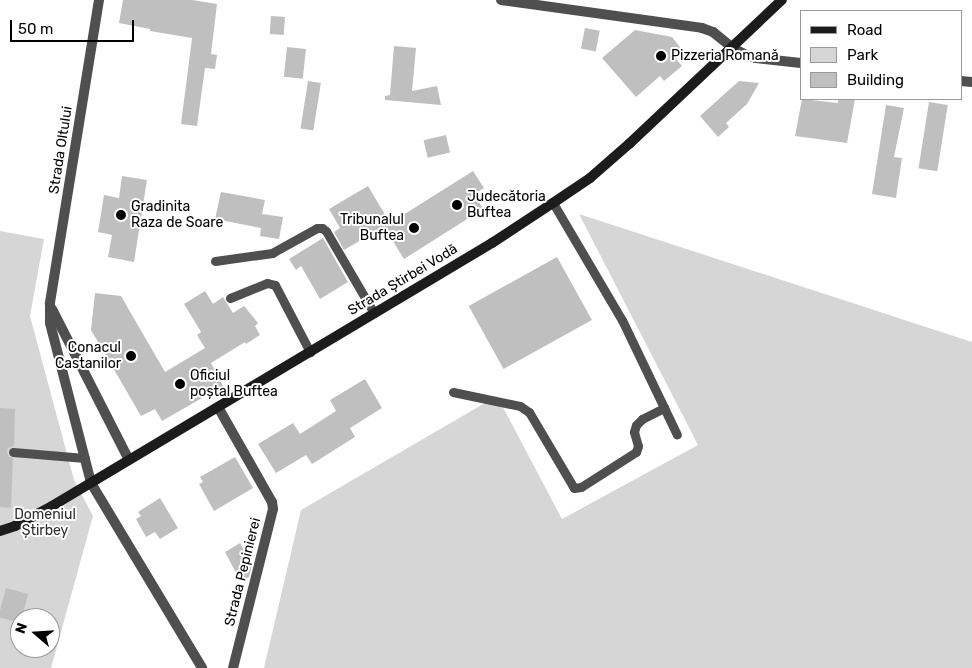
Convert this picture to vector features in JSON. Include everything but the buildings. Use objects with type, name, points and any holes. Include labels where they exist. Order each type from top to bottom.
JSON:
[{"type":"street","name":"Strada Oltului","points":[[91,483],[50,323],[50,304],[99,0]]},
{"type":"street","points":[[501,0],[702,28],[724,38],[733,48],[756,58],[800,63]]},
{"type":"street","name":"Strada Știrbei Vodă","points":[[0,531],[15,526],[91,483],[310,352],[553,203],[590,178],[733,48],[782,0]]},
{"type":"street","points":[[50,304],[129,460]]},
{"type":"street","name":"Strada Pepinierei","points":[[218,407],[272,502],[273,509],[234,668]]},
{"type":"street","points":[[91,483],[202,668]]},
{"type":"lane","points":[[553,203],[622,320],[677,435]]},
{"type":"lane","points":[[215,261],[272,253],[317,228],[322,228],[326,231],[374,313]]},
{"type":"lane","points":[[230,298],[267,283],[275,285],[310,352]]},
{"type":"lane","points":[[453,392],[520,406],[529,412],[574,488],[582,487],[636,452],[638,446],[634,432],[636,425],[642,419],[664,408]]},
{"type":"lane","points":[[14,452],[85,458]]},
{"type":"green space","points":[[579,214],[972,342],[972,668],[264,668],[301,510],[497,396],[562,519],[698,445]]},
{"type":"green space","name":"Domeniul Știrbey","points":[[0,231],[44,239],[30,316],[74,480],[93,516],[60,635],[60,608],[10,608],[10,658],[54,658],[51,668],[0,668]]},
{"type":"place","name":"Pizzeria Romană","points":[[661,56]]},
{"type":"place","name":"Judecătoria Buftea","points":[[457,205]]},
{"type":"place","name":"Gradinita Raza de Soare","points":[[121,215]]},
{"type":"place","name":"Tribunalul Buftea","points":[[414,228]]},
{"type":"place","name":"Conacul Castanilor","points":[[131,356]]},
{"type":"place","name":"Oficiul poștal Buftea","points":[[180,384]]}]
